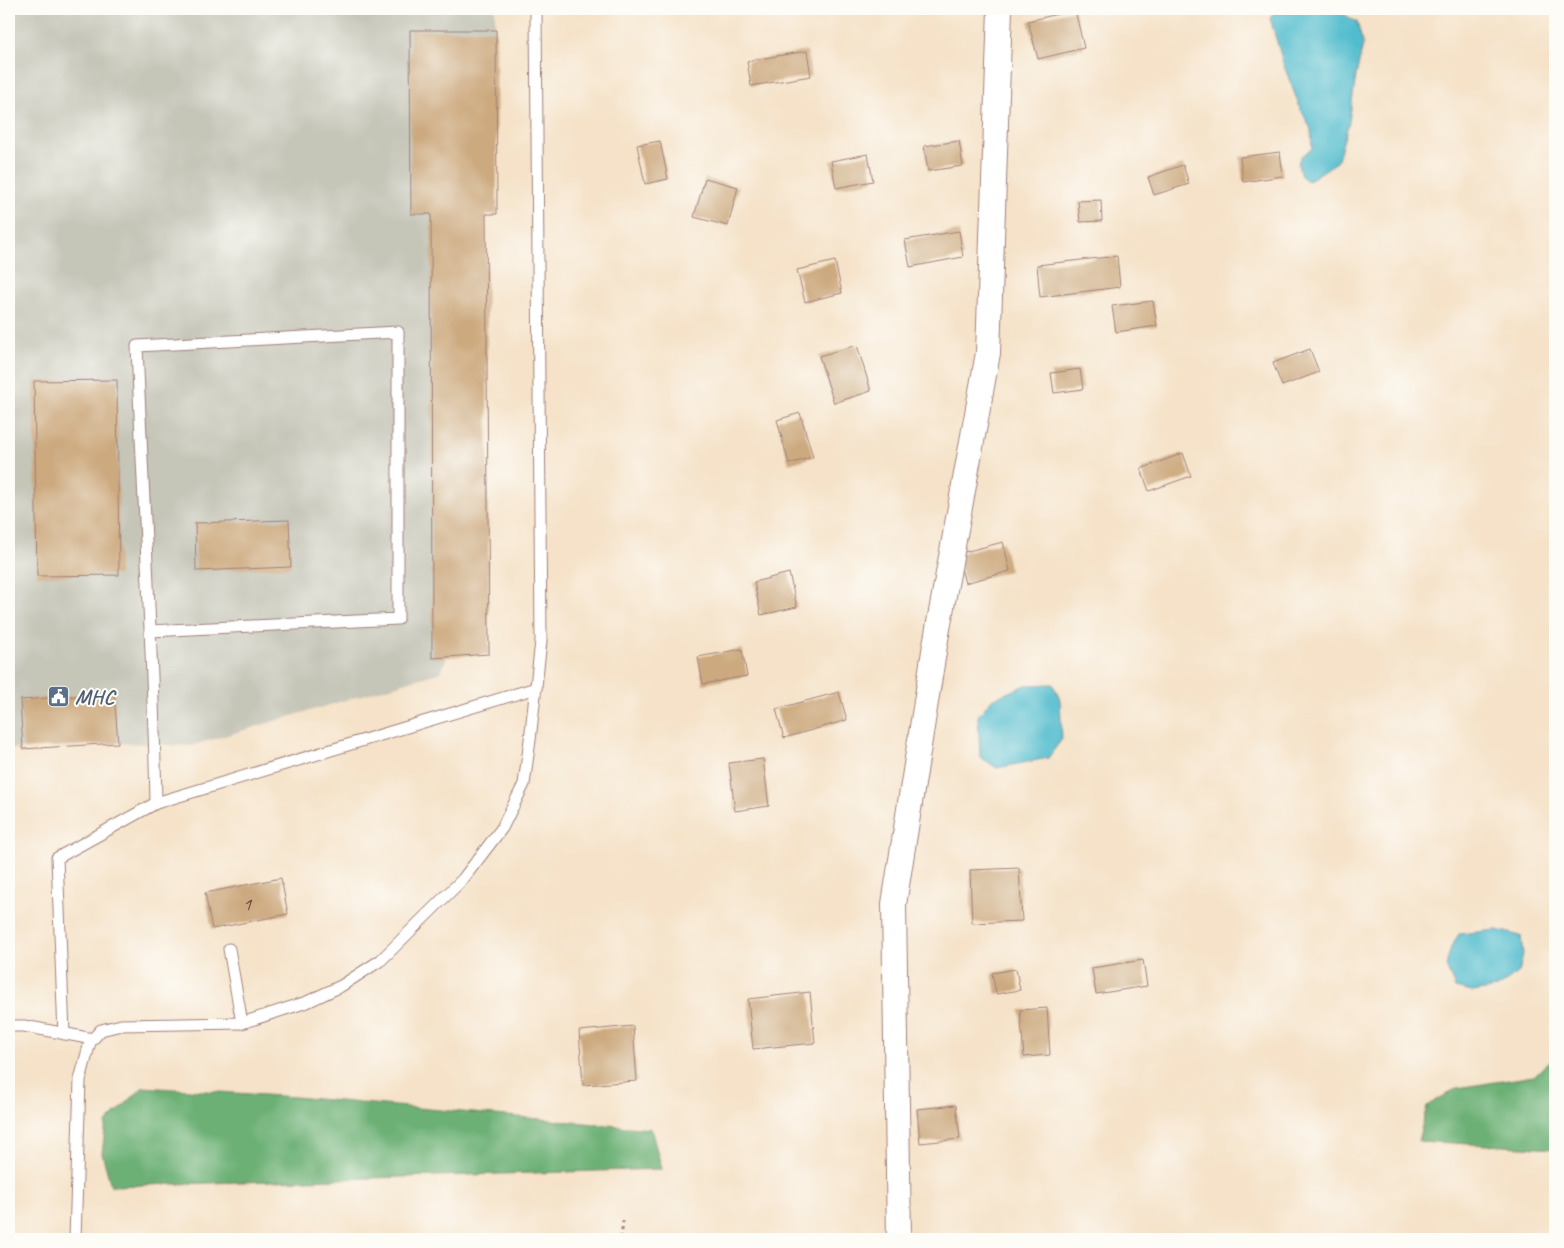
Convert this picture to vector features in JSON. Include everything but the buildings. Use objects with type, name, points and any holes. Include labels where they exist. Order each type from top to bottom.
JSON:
[{"type":"street","points":[[899,1239],[894,904],[935,645],[988,353],[1000,9]]},
{"type":"lane","points":[[75,1239],[80,1080],[90,1042],[101,1030],[121,1025],[242,1022],[307,1002],[341,986],[381,960],[463,879],[502,828],[524,784],[540,641],[536,9]]},
{"type":"lane","points":[[150,631],[398,619],[398,332],[136,346],[150,631],[156,803]]},
{"type":"lane","points":[[64,1034],[57,858],[156,803],[536,688]]},
{"type":"lane","points":[[229,949],[242,1022]]},
{"type":"lane","points":[[9,1026],[24,1026],[93,1039]]},
{"type":"path","points":[[621,1239],[623,1221]]},
{"type":"shaded area","points":[[9,9],[495,9],[497,214],[486,215],[489,654],[447,656],[441,672],[190,746],[118,743],[9,749]]},
{"type":"green space","points":[[1555,1056],[1555,1149],[1418,1141],[1427,1106],[1457,1088],[1534,1076]]},
{"type":"green space","points":[[143,1087],[295,1097],[651,1129],[662,1169],[111,1186],[102,1153],[106,1123]]},
{"type":"water","points":[[1278,9],[1335,9],[1357,22],[1363,44],[1349,122],[1337,162],[1308,181],[1301,176],[1298,164],[1301,156],[1312,149],[1311,129],[1301,110],[1284,66],[1270,18]]},
{"type":"water","points":[[1053,684],[1060,700],[1062,739],[1048,758],[997,768],[980,757],[978,716],[992,699],[1026,685]]},
{"type":"water","points":[[1497,930],[1521,936],[1523,954],[1519,972],[1497,988],[1472,992],[1455,988],[1446,966],[1451,947],[1459,934]]},
{"type":"place","name":"МНС","points":[[59,697]]}]
